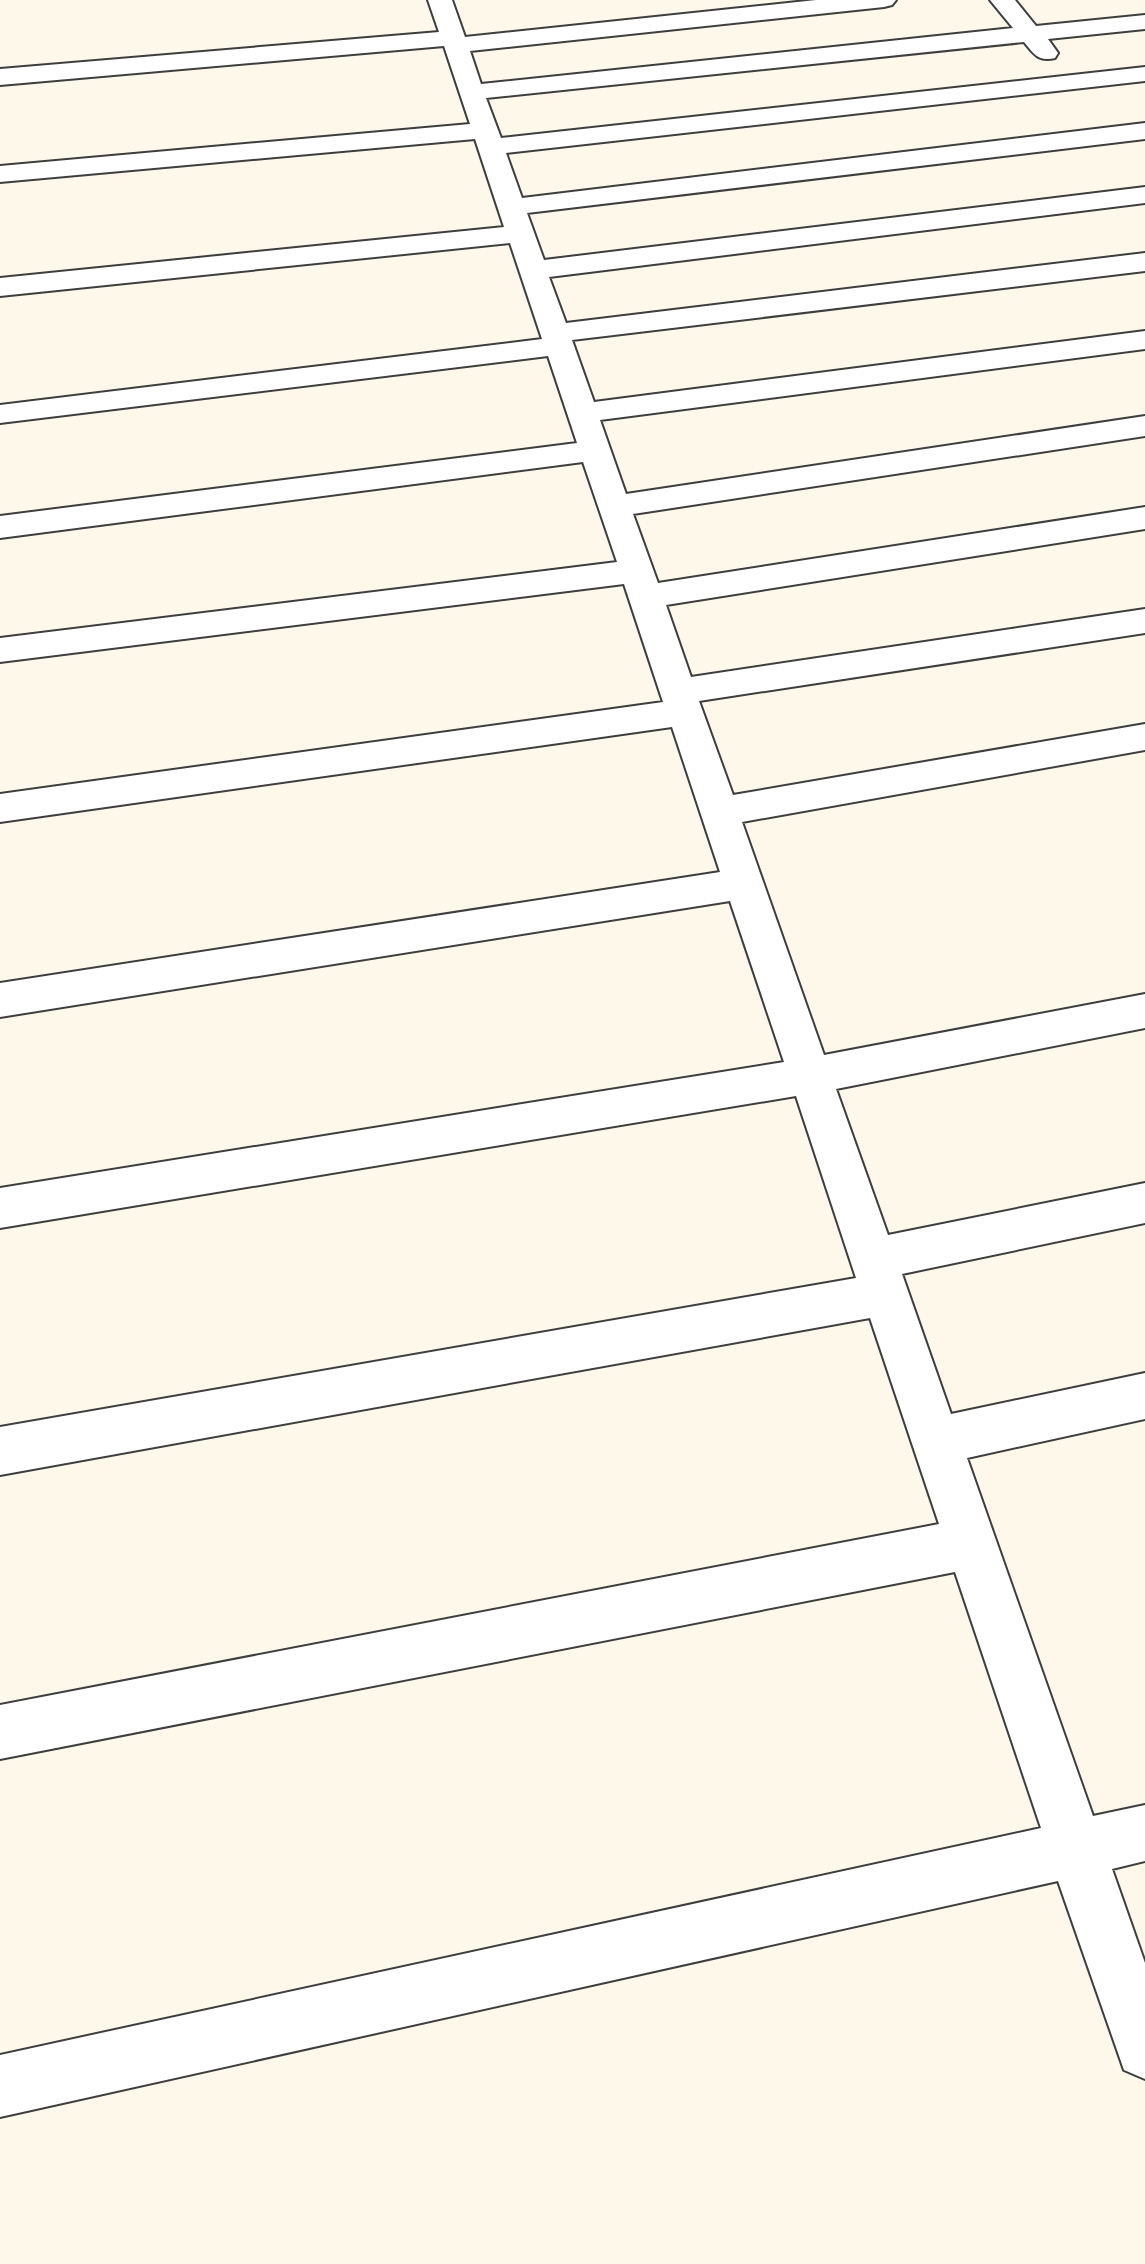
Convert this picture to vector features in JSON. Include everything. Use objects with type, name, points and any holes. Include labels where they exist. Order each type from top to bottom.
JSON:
[{"type":"street","points":[[0,77],[450,28],[884,0]]},
{"type":"street","points":[[1002,0],[1135,159]]},
{"type":"street","points":[[483,123],[1031,34],[1145,22]]},
{"type":"street","points":[[450,28],[1145,2049]]},
{"type":"street","points":[[0,174],[483,123],[1071,83],[1145,74]]},
{"type":"street","points":[[522,237],[1145,131]]},
{"type":"street","points":[[0,287],[522,237],[1145,195]]},
{"type":"street","points":[[0,414],[1145,262]]},
{"type":"street","points":[[0,527],[1145,340]]},
{"type":"street","points":[[614,506],[1145,426]]},
{"type":"street","points":[[0,650],[641,584],[1145,518]]},
{"type":"street","points":[[0,808],[682,702],[1145,621]]},
{"type":"street","points":[[719,812],[1145,737]]},
{"type":"street","points":[[0,1000],[744,884]]},
{"type":"street","points":[[0,1208],[810,1076],[1145,1011]]},
{"type":"street","points":[[0,1451],[879,1277],[1145,1203]]},
{"type":"street","points":[[936,1441],[1145,1396]]},
{"type":"street","points":[[0,1732],[971,1543]]},
{"type":"street","points":[[0,2086],[1145,1833]]}]
